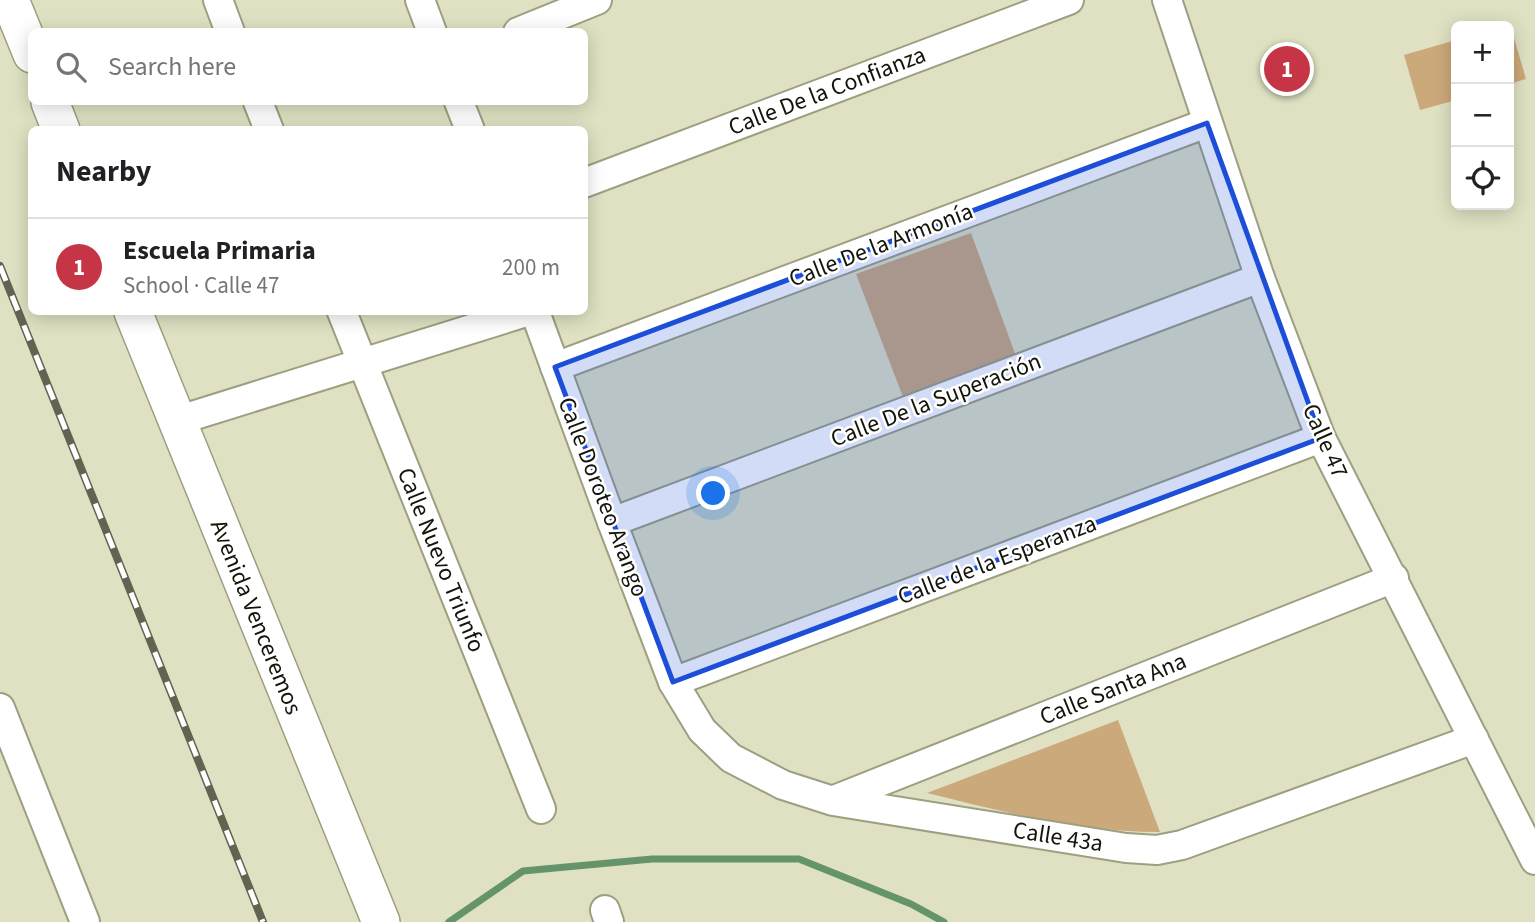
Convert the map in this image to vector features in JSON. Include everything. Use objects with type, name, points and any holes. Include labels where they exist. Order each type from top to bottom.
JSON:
[{"type":"street","points":[[10,0],[28,44]]},
{"type":"street","points":[[218,0],[228,28]]},
{"type":"street","points":[[420,0],[430,28]]},
{"type":"street","points":[[528,28],[597,0]]},
{"type":"street","name":"Calle De la Confianza","points":[[588,181],[1069,0]]},
{"type":"street","name":"Calle 47","points":[[1167,0],[1260,278],[1321,438],[1535,860]]},
{"type":"street","points":[[51,105],[59,126]]},
{"type":"street","points":[[259,105],[267,126]]},
{"type":"street","points":[[460,105],[468,126]]},
{"type":"street","name":"Calle De la Armonía","points":[[555,367],[1207,123]]},
{"type":"street","name":"Calle De la Superación","points":[[612,522],[1260,278]]},
{"type":"street","name":"Avenida Venceremos","points":[[134,315],[381,922]]},
{"type":"street","name":"Calle Nuevo Triunfo","points":[[343,315],[541,809]]},
{"type":"street","points":[[176,421],[516,315]]},
{"type":"street","name":"Calle Doroteo Arango","points":[[536,315],[673,682]]},
{"type":"street","name":"Calle de la Esperanza","points":[[673,682],[1321,438]]},
{"type":"street","name":"Calle Santa Ana","points":[[833,801],[1394,578]]},
{"type":"street","name":"Calle 43a","points":[[673,682],[702,730],[731,758],[783,785],[833,801],[1126,848],[1157,850],[1182,845],[1474,739]]},
{"type":"street","points":[[0,708],[85,922]]},
{"type":"highlighted area","points":[[1207,123],[1321,438],[673,682],[555,367]]},
{"type":"shaded area","points":[[1514,38],[1526,79],[1514,83]]},
{"type":"shaded area","points":[[1451,41],[1451,101],[1420,110],[1404,55]]},
{"type":"shaded area","points":[[971,233],[1017,359],[903,397],[856,274]]},
{"type":"shaded area","points":[[1118,720],[1160,832],[1072,825],[927,793]]},
{"type":"waterway","points":[[449,922],[523,871],[652,859],[799,859],[911,904],[944,922]]},
{"type":"railway","points":[[0,266],[263,922]]},
{"type":"place","name":"Escuela Primaria","points":[[1287,69]]}]
